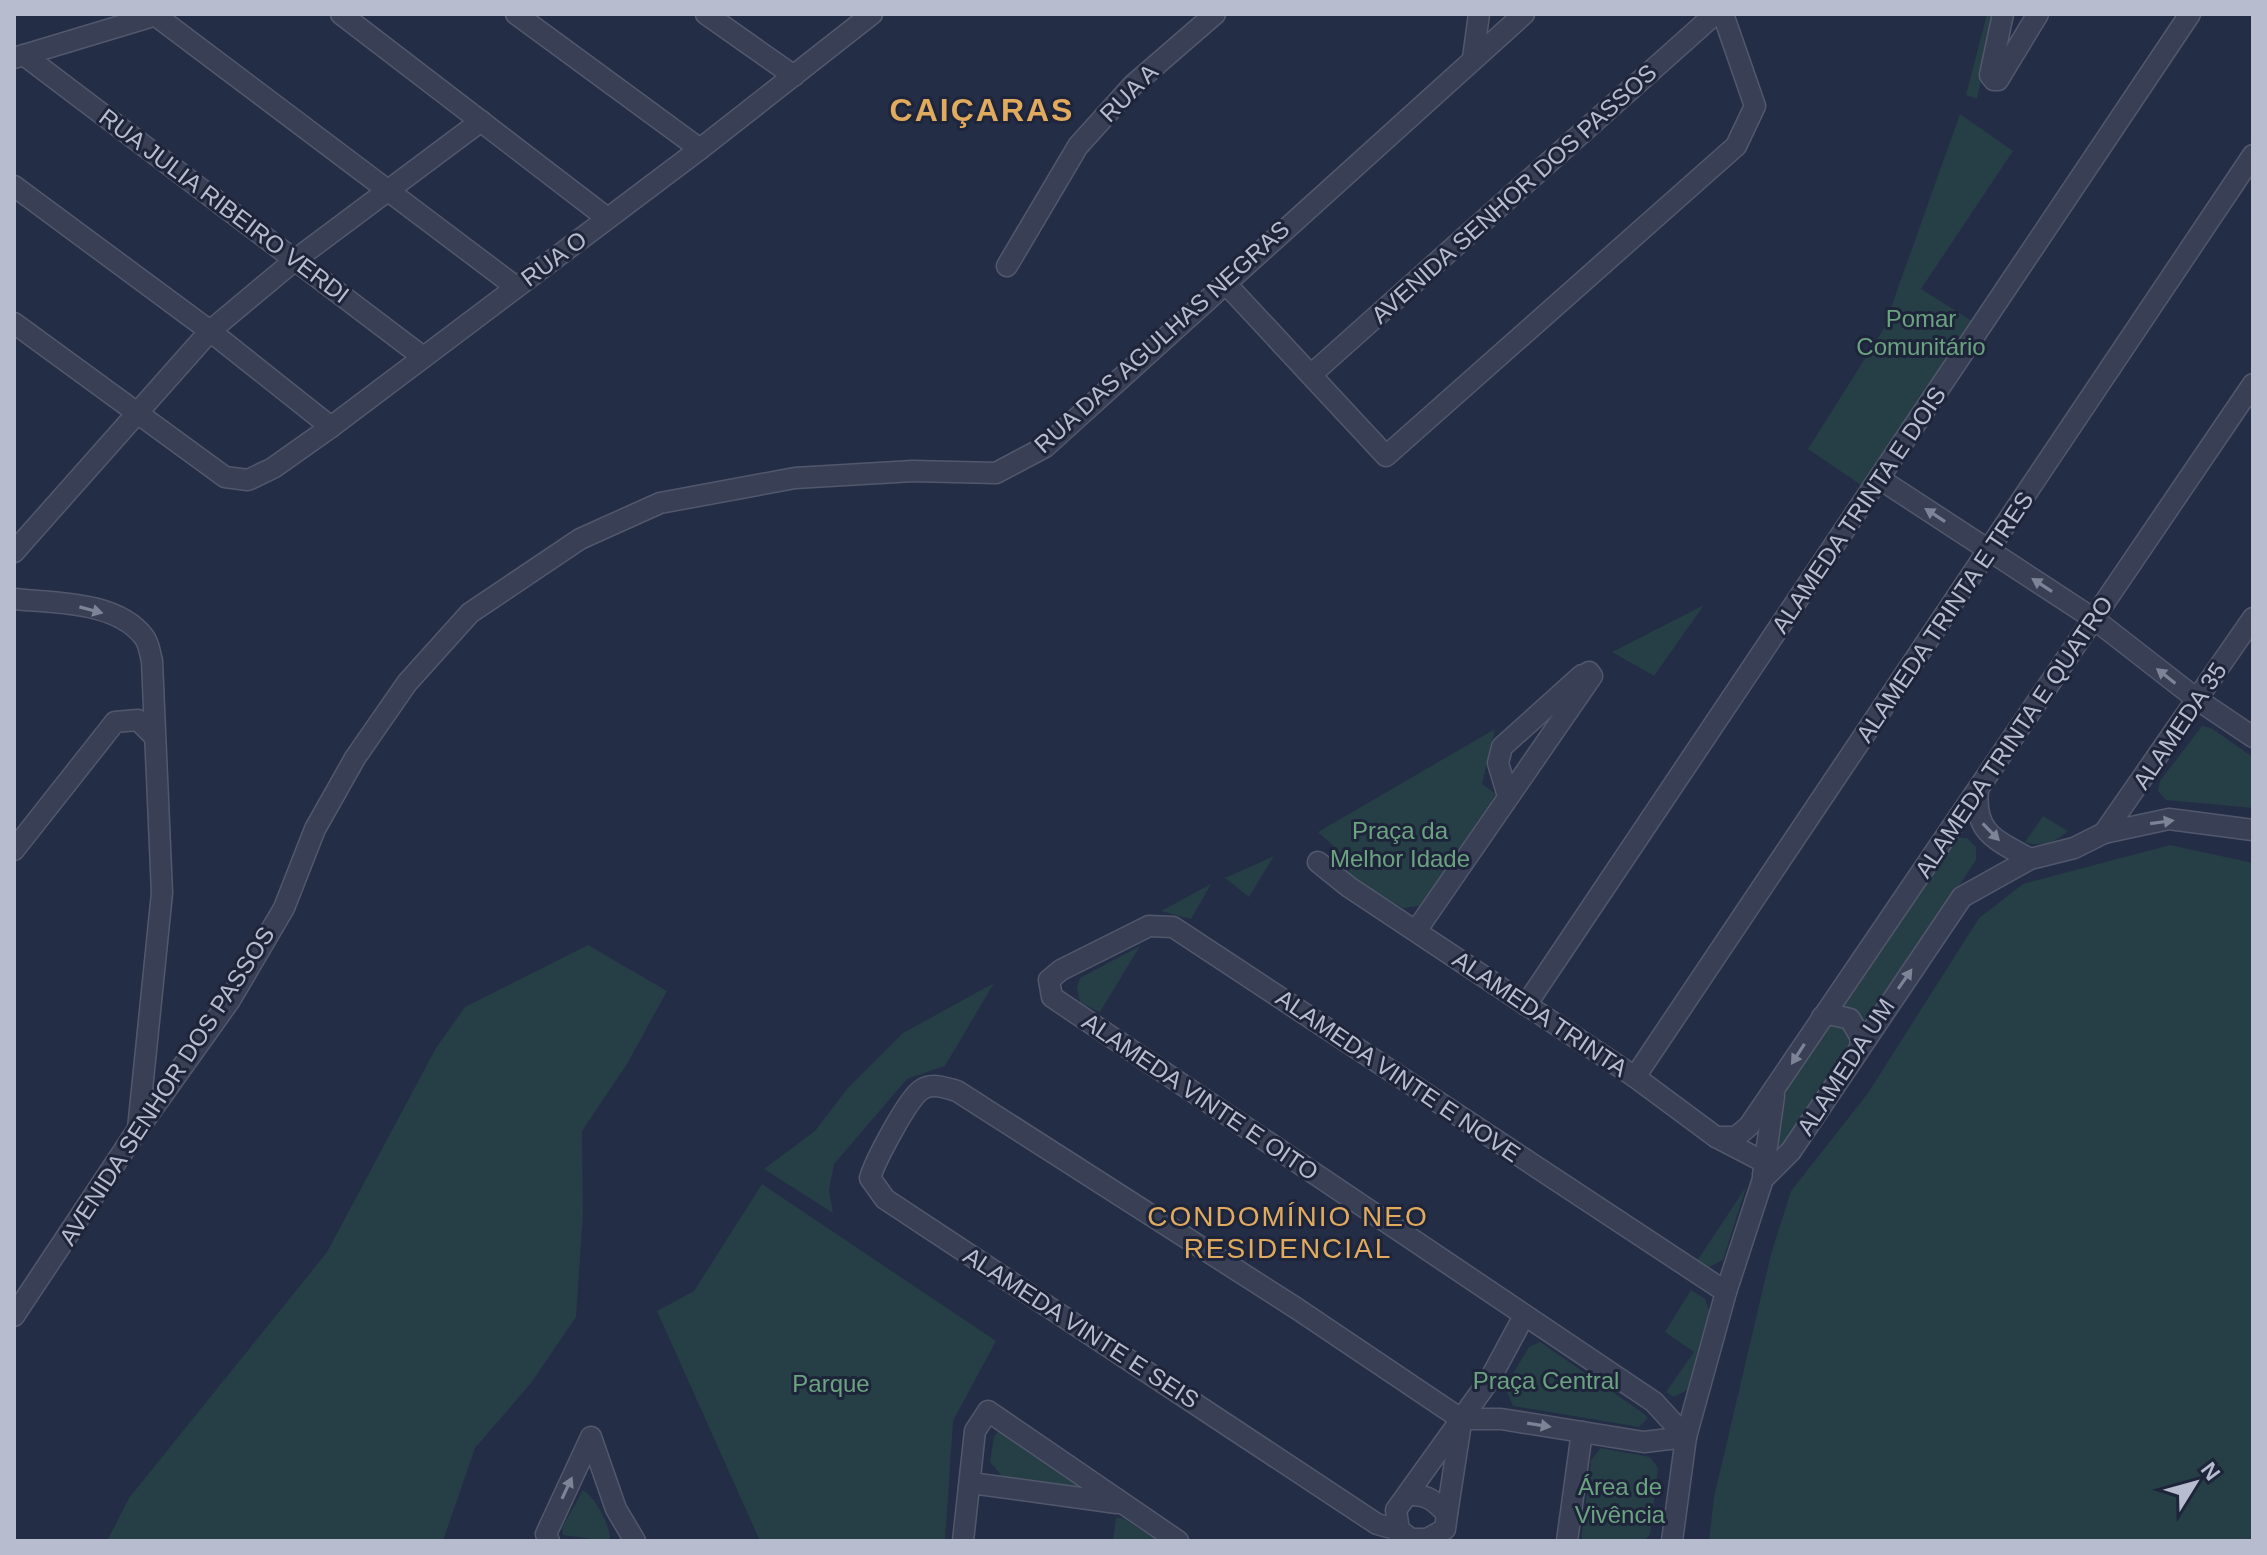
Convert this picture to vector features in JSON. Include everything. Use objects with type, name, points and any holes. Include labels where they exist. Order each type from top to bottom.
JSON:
[{"type":"street","points":[[341,14],[607,218]]},
{"type":"street","points":[[516,14],[700,149]]},
{"type":"street","points":[[706,14],[794,76]]},
{"type":"street","name":"RUA O","points":[[137,411],[225,477],[248,480],[273,468],[700,149],[872,14]]},
{"type":"street","name":"RUA A","points":[[1007,266],[1078,146],[1133,85],[1215,14]]},
{"type":"street","points":[[1473,58],[1479,14]]},
{"type":"street","name":"RUA DAS AGULHAS NEGRAS","points":[[470,613],[580,539],[660,503],[795,478],[913,471],[996,473],[1045,447],[1524,14]]},
{"type":"street","name":"AVENIDA SENHOR DOS PASSOS","points":[[1313,373],[1715,14]]},
{"type":"street","points":[[1227,285],[1313,373],[1386,456],[1736,146],[1755,106],[1723,14]]},
{"type":"street","points":[[2003,14],[1991,78],[1998,80],[2038,14]]},
{"type":"street","name":"ALAMEDA TRINTA E DOIS","points":[[1526,1005],[2190,14]]},
{"type":"street","points":[[19,57],[158,15],[516,287]]},
{"type":"street","name":"RUA JULIA RIBEIRO VERDI","points":[[19,57],[423,357]]},
{"type":"street","points":[[18,539],[210,331],[295,260],[481,121]]},
{"type":"street","name":"ALAMEDA TRINTA E TRES","points":[[1635,1077],[2253,155]]},
{"type":"street","points":[[14,186],[210,331],[331,427]]},
{"type":"street","points":[[14,323],[137,411]]},
{"type":"street","name":"ALAMEDA TRINTA E QUATRO","points":[[1716,1137],[1736,1137],[1749,1126],[2253,384]]},
{"type":"street","points":[[1880,479],[2094,619],[2198,700],[2253,737]]},
{"type":"street","points":[[14,599],[87,607],[121,619],[145,637],[152,661],[162,893],[138,1129]]},
{"type":"street","name":"AVENIDA SENHOR DOS PASSOS","points":[[14,1316],[138,1129],[230,1000],[284,908],[315,829],[355,758],[407,683],[470,613]]},
{"type":"street","name":"ALAMEDA 35","points":[[2104,833],[2253,618]]},
{"type":"street","points":[[1416,931],[1592,676],[1589,672],[1502,747],[1498,763],[1508,796]]},
{"type":"street","points":[[14,850],[115,722],[138,720],[154,736]]},
{"type":"street","points":[[1978,791],[1976,814],[1987,831],[2030,859]]},
{"type":"street","name":"ALAMEDA UM","points":[[1672,1541],[1686,1437],[1763,1170],[1791,1151],[1962,897],[2030,859],[2074,848],[2104,833],[2169,819],[2253,830]]},
{"type":"street","name":"ALAMEDA TRINTA","points":[[1318,862],[1635,1077],[1763,1170]]},
{"type":"street","name":"ALAMEDA VINTE E NOVE","points":[[1061,970],[1149,926],[1173,927],[1726,1292]]},
{"type":"street","name":"ALAMEDA VINTE E OITO","points":[[1061,970],[1049,980],[1052,997],[1654,1402],[1686,1437]]},
{"type":"street","points":[[1822,1017],[1829,1014],[1850,1019],[1861,1038],[1860,1047]]},
{"type":"street","name":"ALAMEDA VINTE E SEIS","points":[[1399,1535],[1377,1524],[885,1199],[870,1178],[876,1159],[920,1091],[934,1085],[957,1091],[1296,1308],[1461,1419]]},
{"type":"street","name":"ALAMEDA TRINTA E QUATRO","points":[[1763,1170],[1775,1089]]},
{"type":"street","points":[[1445,1528],[1427,1539],[1399,1535],[1396,1510],[1490,1379],[1524,1316]]},
{"type":"street","points":[[1490,1379],[1501,1419]]},
{"type":"street","points":[[1644,1442],[1659,1423],[1654,1402]]},
{"type":"street","points":[[963,1541],[975,1431],[988,1411],[1178,1541]]},
{"type":"street","points":[[1461,1419],[1501,1419],[1644,1442],[1686,1437]]},
{"type":"street","points":[[1445,1528],[1461,1419]]},
{"type":"street","points":[[1567,1541],[1582,1432]]},
{"type":"street","points":[[549,1541],[546,1534],[591,1437],[616,1509],[635,1541]]},
{"type":"street","points":[[971,1483],[1123,1504]]},
{"type":"street","points":[[1409,1495],[1424,1494],[1445,1528]]},
{"type":"street","points":[[616,1509],[618,1541]]},
{"type":"green space","points":[[1987,14],[1995,14],[1977,99],[1966,95]]},
{"type":"green space","name":"Pomar Comunitário","points":[[1960,114],[2013,151],[1921,289],[1972,321],[1861,485],[1808,449],[1883,330]]},
{"type":"green space","points":[[1704,605],[1654,676],[1612,652]]},
{"type":"green space","points":[[2202,726],[2211,728],[2253,757],[2253,808],[2166,800],[2158,791],[2160,781]]},
{"type":"green space","name":"Praça da Melhor Idade","points":[[1495,729],[1482,784],[1496,794],[1420,906],[1403,908],[1351,877],[1339,851],[1318,832]]},
{"type":"green space","points":[[2043,816],[2068,831],[2048,843],[2025,842]]},
{"type":"green space","points":[[1955,838],[1967,838],[1976,847],[1976,860],[1866,1026],[1860,1018],[1837,1008]]},
{"type":"green space","points":[[2170,845],[2253,863],[2253,1541],[1709,1541],[1714,1497],[1771,1254],[1791,1191],[1868,1093],[1979,918],[2023,884]]},
{"type":"green space","points":[[1274,856],[1249,897],[1225,878]]},
{"type":"green space","points":[[1211,884],[1191,919],[1161,911]]},
{"type":"green space","points":[[588,945],[667,991],[627,1064],[582,1131],[583,1215],[576,1317],[531,1383],[475,1448],[443,1541],[107,1541],[129,1498],[327,1252],[436,1048],[465,1007]]},
{"type":"green space","points":[[1140,946],[1100,1012],[1080,1002],[1077,987],[1080,978]]},
{"type":"green space","points":[[994,983],[945,1066],[907,1079],[834,1164],[829,1190],[833,1213],[764,1169],[815,1131],[847,1089],[903,1033]]},
{"type":"green space","points":[[1838,1024],[1847,1028],[1852,1048],[1786,1147],[1775,1152],[1778,1097],[1829,1025]]},
{"type":"green space","name":"Parque","points":[[762,1184],[996,1341],[953,1421],[945,1541],[760,1541],[657,1311],[694,1291]]},
{"type":"green space","points":[[1746,1187],[1723,1260],[1709,1267],[1697,1261]]},
{"type":"green space","points":[[1691,1290],[1705,1299],[1710,1313],[1687,1390],[1674,1397],[1666,1392],[1694,1352],[1665,1332]]},
{"type":"green space","name":"Praça Central","points":[[1540,1342],[1648,1418],[1639,1427],[1513,1406],[1505,1387],[1529,1347]]},
{"type":"green space","points":[[999,1431],[1086,1487],[1002,1476],[990,1462],[994,1436]]},
{"type":"green space","name":"Área de Vivência","points":[[1601,1448],[1650,1457],[1658,1468],[1650,1534],[1644,1541],[1581,1541],[1591,1460]]},
{"type":"green space","points":[[583,1490],[593,1499],[604,1519],[610,1538],[607,1541],[563,1535],[562,1528]]},
{"type":"green space","points":[[1116,1518],[1123,1518],[1157,1541],[1113,1541]]},
{"type":"district","name":"CAIÇARAS","points":[[982,110]]},
{"type":"district","name":"CONDOMÍNIO NEO RESIDENCIAL","points":[[1288,1232]]}]
